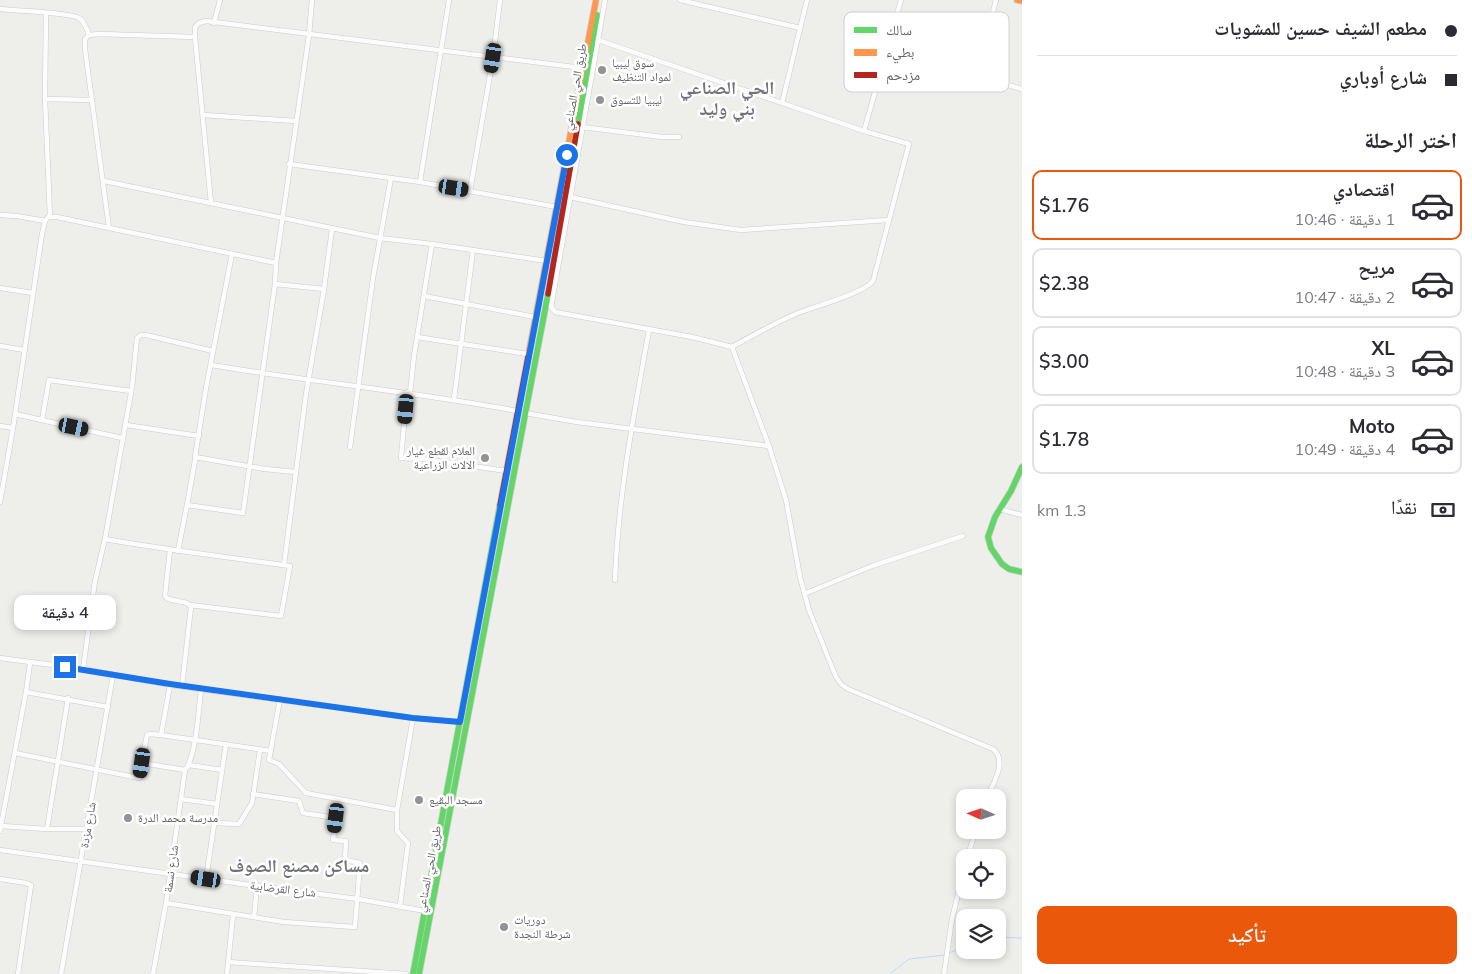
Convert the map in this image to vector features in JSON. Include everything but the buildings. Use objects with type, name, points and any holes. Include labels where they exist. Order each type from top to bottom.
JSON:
[{"type":"main road","points":[[413,974],[582,68],[598,0]]},
{"type":"main road","name":"طريق الحي الصناعي","points":[[419,974],[544,310],[598,0]]},
{"type":"main road","points":[[1017,0],[1022,1]]},
{"type":"main road","points":[[1022,467],[988,532],[988,542],[1005,567],[1022,572]]},
{"type":"street","points":[[214,23],[220,0]]},
{"type":"street","points":[[187,505],[243,513],[275,284],[282,217],[309,35],[312,0]]},
{"type":"street","points":[[420,182],[449,0]]},
{"type":"street","points":[[470,191],[493,58],[500,0]]},
{"type":"street","points":[[555,312],[550,305],[605,0]]},
{"type":"street","points":[[680,0],[800,28]]},
{"type":"street","points":[[782,103],[807,0]]},
{"type":"street","points":[[0,9],[79,18],[84,23],[89,34]]},
{"type":"street","points":[[0,502],[45,221],[50,216],[44,99],[46,13]]},
{"type":"street","points":[[211,203],[195,36],[196,27],[199,22],[206,21],[582,68]]},
{"type":"street","points":[[89,34],[195,36]]},
{"type":"street","points":[[89,34],[85,39],[85,49],[109,228]]},
{"type":"street","points":[[544,310],[692,337],[732,347],[766,328],[799,313],[850,294],[870,284],[873,280],[909,144],[864,131],[598,40]]},
{"type":"street","points":[[1009,86],[1022,90]]},
{"type":"street","points":[[864,131],[875,92]]},
{"type":"street","points":[[44,99],[92,100]]},
{"type":"street","points":[[203,115],[296,121]]},
{"type":"street","points":[[582,127],[662,137],[679,137]]},
{"type":"street","points":[[290,164],[420,182],[557,207]]},
{"type":"street","points":[[350,448],[373,278],[391,178]]},
{"type":"street","points":[[104,181],[380,238],[547,261]]},
{"type":"street","points":[[570,197],[684,222],[741,230],[888,220]]},
{"type":"street","points":[[0,216],[17,216],[45,221]]},
{"type":"street","points":[[50,216],[276,264]]},
{"type":"street","points":[[284,565],[309,379],[332,229]]},
{"type":"street","points":[[432,244],[417,337],[401,458],[423,459],[506,471]]},
{"type":"street","points":[[454,399],[473,250]]},
{"type":"street","points":[[178,551],[206,388],[232,254]]},
{"type":"street","points":[[275,284],[324,290]]},
{"type":"street","points":[[0,288],[33,293]]},
{"type":"street","points":[[424,296],[535,317]]},
{"type":"street","points":[[615,580],[616,547],[631,429],[649,330]]},
{"type":"street","points":[[83,670],[95,581],[105,539],[132,391],[137,338],[141,335],[213,351]]},
{"type":"street","points":[[417,337],[528,354]]},
{"type":"street","points":[[0,346],[25,350]]},
{"type":"street","points":[[732,347],[769,446],[786,500],[804,594],[836,677],[842,686],[996,751],[1000,758],[1000,766],[991,789]]},
{"type":"street","points":[[211,365],[261,374],[454,399],[518,411]]},
{"type":"street","points":[[42,420],[49,380],[132,391]]},
{"type":"street","points":[[524,413],[576,422],[769,446]]},
{"type":"street","points":[[15,414],[122,438]]},
{"type":"street","points":[[126,425],[199,436]]},
{"type":"street","points":[[0,426],[13,428]]},
{"type":"street","points":[[196,454],[196,457],[296,472]]},
{"type":"street","points":[[999,509],[1022,515]]},
{"type":"street","points":[[804,594],[872,566],[964,536]]},
{"type":"street","points":[[105,539],[290,566],[281,616],[190,605],[187,602],[168,599],[165,596],[170,550]]},
{"type":"street","points":[[182,686],[190,605]]},
{"type":"street","points":[[0,658],[280,700],[413,718],[460,722]]},
{"type":"street","points":[[30,663],[0,829],[87,829]]},
{"type":"street","name":"شارع مزدة","points":[[61,974],[113,675]]},
{"type":"street","points":[[161,735],[170,684]]},
{"type":"street","points":[[201,688],[195,739],[189,765],[222,770]]},
{"type":"street","points":[[26,692],[68,698],[108,707]]},
{"type":"street","points":[[46,829],[68,698]]},
{"type":"street","points":[[280,700],[269,760],[279,764],[306,793],[397,810]]},
{"type":"street","points":[[400,906],[408,843],[397,831],[397,810],[413,718]]},
{"type":"street","points":[[15,753],[139,778],[147,735],[150,734],[271,751]]},
{"type":"street","points":[[206,879],[226,744]]},
{"type":"street","points":[[214,823],[238,824],[252,803],[260,750]]},
{"type":"street","points":[[142,763],[185,770]]},
{"type":"street","name":"شارع نسمة","points":[[153,974],[171,873],[180,799],[185,770],[189,765]]},
{"type":"street","points":[[299,800],[306,793]]},
{"type":"street","points":[[253,794],[299,800]]},
{"type":"street","points":[[180,799],[217,804]]},
{"type":"street","points":[[166,903],[284,922],[355,927],[360,863],[345,860],[346,841],[333,840],[336,818],[303,813],[299,800]]},
{"type":"street","name":"شارع القرضابية","points":[[0,850],[358,899],[425,911]]},
{"type":"street","points":[[0,879],[26,882],[31,885],[18,974]]},
{"type":"street","points":[[254,917],[257,886]]},
{"type":"street","points":[[944,974],[958,899]]},
{"type":"street","points":[[227,974],[233,915]]},
{"type":"street","points":[[228,962],[406,974]]},
{"type":"waterway","points":[[1006,937],[1022,938]]},
{"type":"waterway","points":[[949,953],[956,950]]},
{"type":"waterway","points":[[891,973],[909,959],[945,955]]},
{"type":"traffic: fast","points":[[578,124],[597,15]]},
{"type":"traffic: fast","points":[[419,974],[548,294]]},
{"type":"traffic: fast","points":[[1022,467],[1011,491],[995,517],[988,537],[991,548],[1002,564],[1009,569],[1022,572]]},
{"type":"traffic: fast","points":[[413,974],[500,505]]},
{"type":"traffic: slow","points":[[528,357],[596,0]]},
{"type":"traffic: slow","points":[[1017,0],[1022,1]]},
{"type":"traffic: jam","points":[[548,294],[578,124]]},
{"type":"traffic: jam","points":[[500,505],[528,357]]},
{"type":"place","name":"سوق ليبيا لمواد التنظيف","points":[[602,70]]},
{"type":"place","name":"ليبيا للتسوق","points":[[600,100]]},
{"type":"place","name":"العلام لقطع غيار الالات الزراعية","points":[[485,458]]},
{"type":"place","name":"مسجد البقيع","points":[[419,800]]},
{"type":"place","name":"مدرسة محمد الدرة","points":[[128,818]]},
{"type":"place","name":"دوريات شرطة النجدة","points":[[504,927]]},
{"type":"district","name":"الحي الصناعي بني وليد","points":[[727,98]]},
{"type":"district","name":"مساكن مصنع الصوف","points":[[299,866]]},
{"type":"route","points":[[65,667],[170,684],[413,718],[460,722],[567,155]]}]
